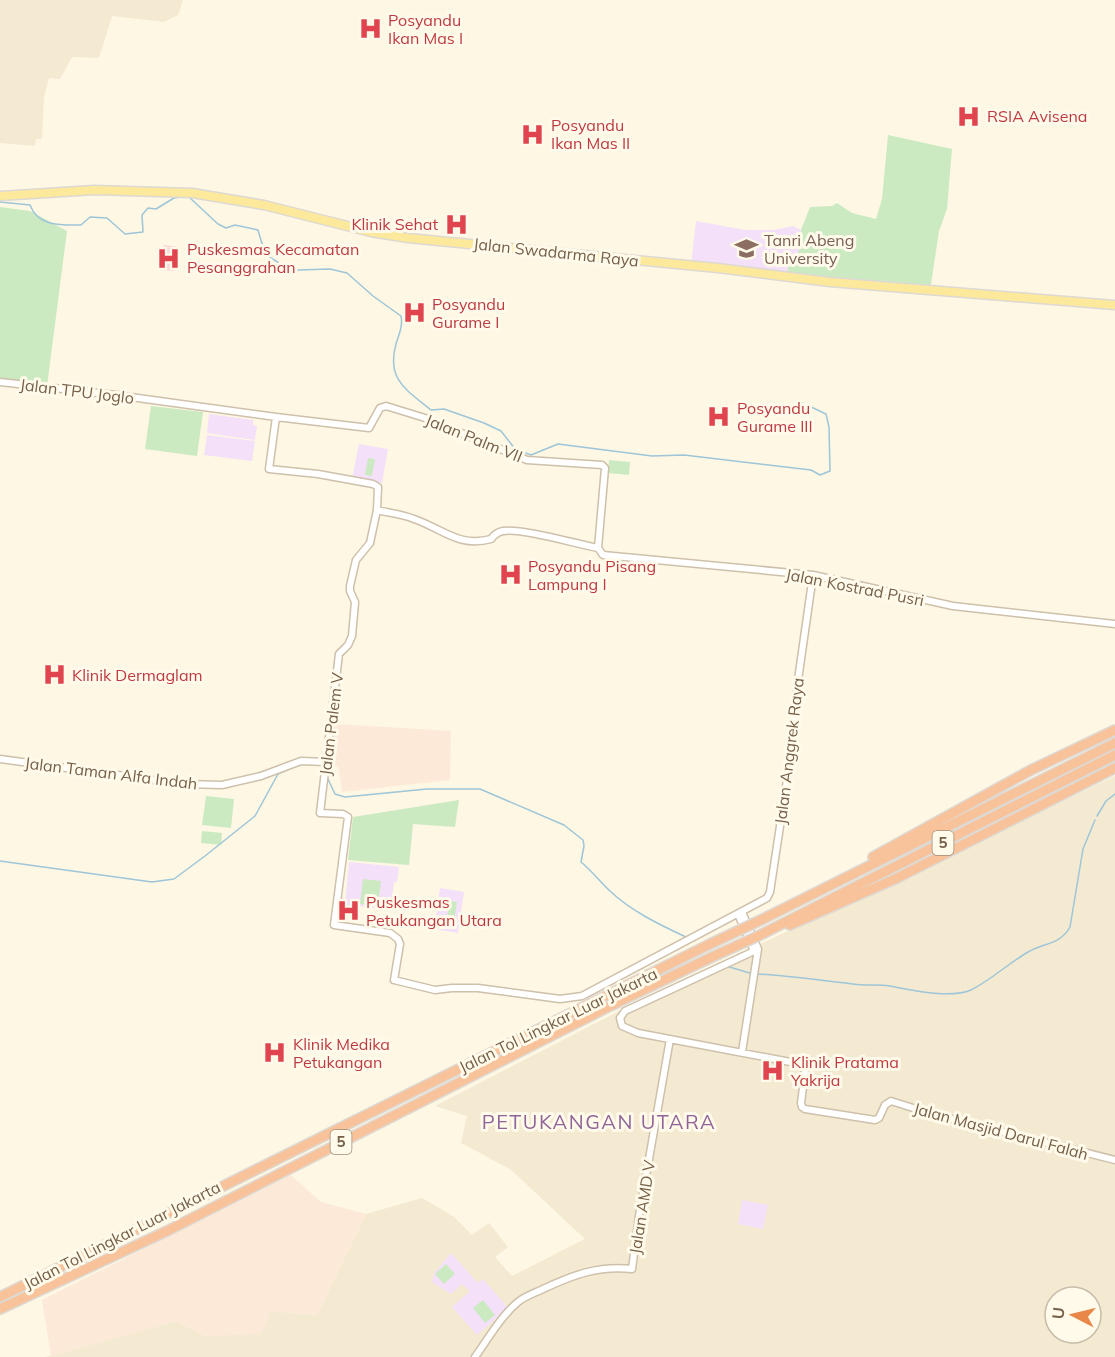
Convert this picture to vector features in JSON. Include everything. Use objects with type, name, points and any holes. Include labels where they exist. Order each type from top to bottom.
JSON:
[{"type":"highway","points":[[848,876],[856,866],[996,789],[1115,730]]},
{"type":"highway","name":"Jalan Tol Lingkar Luar Jakarta","points":[[0,1297],[339,1126],[409,1094],[1115,743]]},
{"type":"highway","name":"Jalan Tol Lingkar Luar Jakarta","points":[[0,1309],[167,1231],[610,1006],[838,900],[1115,755]]},
{"type":"highway","points":[[838,900],[943,856],[1115,768]]},
{"type":"main road","name":"Jalan Swadarma Raya","points":[[0,196],[94,190],[215,195],[371,232],[408,238],[448,240],[830,282],[1115,305]]},
{"type":"street","name":"Jalan TPU Joglo","points":[[0,382],[276,417]]},
{"type":"street","name":"Jalan Palm VII","points":[[276,417],[369,428],[380,408],[386,406],[425,418],[527,460],[602,465],[604,468],[598,548]]},
{"type":"street","points":[[276,417],[270,469],[318,474],[374,484],[379,490],[377,510]]},
{"type":"street","name":"Jalan Kostrad Pusri","points":[[377,510],[411,517],[444,534],[473,542],[491,539],[496,534],[506,531],[530,534],[598,548],[603,555],[813,575],[953,606],[1115,624]]},
{"type":"street","name":"Jalan Palem V","points":[[377,510],[370,543],[357,560],[350,586],[356,602],[354,625],[351,641],[339,654],[320,813],[343,814],[348,817],[334,925],[395,935],[400,944],[394,980],[411,986]]},
{"type":"street","name":"Jalan Anggrek Raya","points":[[411,986],[435,990],[478,988],[560,999],[574,998],[582,996],[765,899],[770,892],[787,780],[813,575]]},
{"type":"street","name":"Jalan Taman Alfa Indah","points":[[0,759],[184,784],[222,785],[261,776],[301,761],[326,763]]},
{"type":"street","points":[[740,913],[758,949],[742,1052],[670,1039],[625,1028],[620,1023],[625,1011],[752,952],[753,949],[740,913]]},
{"type":"street","name":"Jalan AMD V","points":[[476,1357],[518,1302],[567,1278],[612,1267],[632,1269],[640,1209],[670,1039]]},
{"type":"street","name":"Jalan Masjid Darul Falah","points":[[742,1052],[805,1067],[801,1103],[805,1108],[875,1120],[879,1118],[888,1102],[895,1102],[933,1114],[1115,1160]]},
{"type":"shaded area","points":[[0,0],[183,0],[178,15],[164,22],[112,16],[99,58],[72,57],[60,79],[49,78],[44,97],[42,139],[36,139],[35,146],[0,143]]},
{"type":"shaded area","name":"Tanri Abeng University","points":[[696,221],[745,230],[774,230],[793,226],[801,230],[801,243],[797,256],[789,263],[786,277],[691,266]]},
{"type":"shaded area","name":"Puskesmas Kecamatan Pesanggrahan","points":[[164,245],[178,247],[174,271],[160,270]]},
{"type":"shaded area","points":[[209,414],[253,420],[253,425],[257,426],[255,440],[207,433]]},
{"type":"shaded area","points":[[207,435],[255,441],[252,461],[204,455]]},
{"type":"shaded area","points":[[359,444],[388,449],[382,483],[352,478]]},
{"type":"shaded area","points":[[335,724],[451,731],[450,780],[342,792],[339,768],[331,761]]},
{"type":"shaded area","points":[[1115,776],[1115,1357],[46,1357],[176,1321],[206,1336],[270,1311],[317,1315],[366,1214],[422,1198],[453,1216],[472,1235],[489,1223],[508,1247],[495,1257],[512,1276],[585,1239],[510,1169],[461,1143],[467,1116],[435,1106],[621,1010]]},
{"type":"shaded area","points":[[349,862],[399,867],[397,882],[394,882],[391,909],[345,905]]},
{"type":"shaded area","points":[[440,888],[464,892],[458,933],[434,929]]},
{"type":"shaded area","points":[[291,1175],[321,1202],[366,1214],[317,1315],[271,1311],[261,1334],[206,1336],[176,1321],[51,1356],[42,1300]]},
{"type":"shaded area","points":[[742,1200],[768,1205],[763,1229],[738,1224]]},
{"type":"shaded area","points":[[451,1253],[478,1283],[483,1279],[508,1308],[477,1335],[452,1307],[470,1291],[462,1284],[451,1294],[432,1282],[434,1273]]},
{"type":"green space","points":[[888,135],[952,149],[947,209],[939,231],[930,291],[786,277],[789,263],[797,256],[801,243],[801,230],[810,207],[832,206],[837,203],[852,213],[876,219],[882,199]]},
{"type":"green space","points":[[0,207],[30,211],[67,231],[47,386],[0,382]]},
{"type":"green space","points":[[151,406],[203,412],[197,456],[145,449]]},
{"type":"green space","points":[[368,458],[375,459],[372,476],[365,475]]},
{"type":"green space","points":[[609,460],[630,462],[629,475],[608,473]]},
{"type":"green space","points":[[206,796],[234,799],[231,828],[202,825]]},
{"type":"green space","points":[[459,800],[455,827],[413,824],[409,865],[348,860],[353,817]]},
{"type":"green space","points":[[202,831],[222,833],[221,845],[201,843]]},
{"type":"green space","points":[[363,879],[381,881],[378,906],[360,904]]},
{"type":"green space","points":[[449,901],[457,902],[454,921],[447,920]]},
{"type":"green space","points":[[446,1264],[455,1274],[444,1284],[435,1274]]},
{"type":"green space","points":[[483,1300],[495,1315],[485,1323],[473,1308]]},
{"type":"waterway","points":[[0,202],[30,205],[39,217],[51,223],[81,225],[90,217],[107,218],[125,234],[143,232],[142,215],[148,208],[156,209],[174,198],[181,197]]},
{"type":"waterway","points":[[186,197],[189,197],[218,224],[226,228],[235,225],[258,230],[265,254],[293,272],[330,269],[347,273],[401,316],[394,367],[396,375],[407,390],[431,410],[444,409],[501,431],[515,449],[531,455],[558,444],[652,456],[684,455],[811,470],[820,475],[830,471],[829,427],[826,414],[807,405]]},
{"type":"waterway","points":[[798,402],[803,403]]},
{"type":"waterway","points":[[0,861],[152,882],[174,879],[255,816],[278,774],[301,764]]},
{"type":"waterway","points":[[327,777],[335,794],[345,797],[427,789],[480,789],[564,825],[583,840],[581,862],[610,891],[636,911],[686,937]]},
{"type":"waterway","points":[[1097,816],[1106,801],[1115,794]]},
{"type":"waterway","points":[[758,974],[858,985],[885,985],[942,994],[971,990],[1028,952],[1057,940],[1066,933],[1070,927],[1083,849],[1095,820]]},
{"type":"waterway","points":[[726,966],[753,974]]},
{"type":"place","name":"Posyandu Ikan Mas I","points":[[370,29]]},
{"type":"place","name":"RSIA Avisena","points":[[969,116]]},
{"type":"place","name":"Posyandu Ikan Mas II","points":[[533,134]]},
{"type":"place","name":"Klinik Sehat","points":[[456,224]]},
{"type":"place","name":"Tanri Abeng University","points":[[746,249]]},
{"type":"place","name":"Puskesmas Kecamatan Pesanggrahan","points":[[169,258]]},
{"type":"place","name":"Posyandu Gurame I","points":[[414,313]]},
{"type":"place","name":"Posyandu Gurame III","points":[[719,417]]},
{"type":"place","name":"Posyandu Pisang Lampung I","points":[[510,575]]},
{"type":"place","name":"Klinik Dermaglam","points":[[54,675]]},
{"type":"place","name":"Puskesmas Petukangan Utara","points":[[348,911]]},
{"type":"place","name":"Klinik Medika Petukangan","points":[[275,1053]]},
{"type":"place","name":"Klinik Pratama Yakrija","points":[[773,1071]]},
{"type":"district","name":"PETUKANGAN UTARA","points":[[599,1122]]}]
